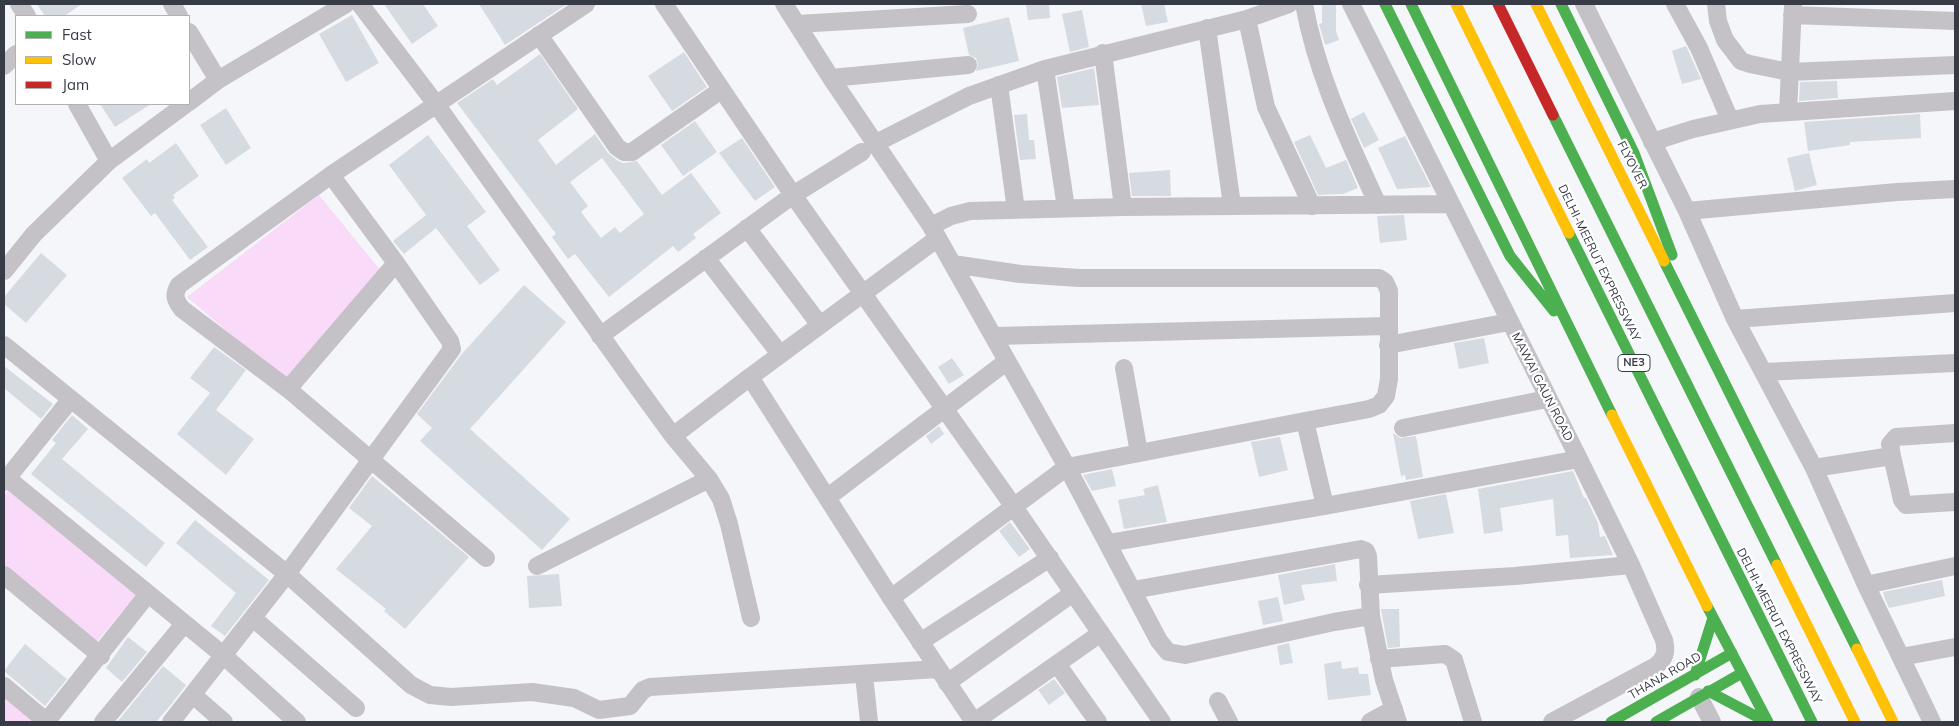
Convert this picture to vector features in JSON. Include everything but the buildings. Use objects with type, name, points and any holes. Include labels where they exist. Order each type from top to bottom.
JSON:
[{"type":"main road","points":[[1385,4],[1510,256],[1572,333]]},
{"type":"main road","points":[[1411,4],[1713,618],[1768,722]]},
{"type":"main road","name":"DELHI-MEERUT EXPRESSWAY","points":[[1456,4],[1812,722]]},
{"type":"main road","name":"DELHI-MEERUT EXPRESSWAY","points":[[1498,4],[1855,722]]},
{"type":"main road","name":"FLYOVER","points":[[1536,4],[1703,339]]},
{"type":"main road","points":[[1561,4],[1634,153],[1703,339],[1893,722]]},
{"type":"main road","points":[[1695,674],[1713,618]]},
{"type":"main road","name":"THANA ROAD","points":[[1611,722],[1732,653]]},
{"type":"main road","points":[[1656,722],[1742,672]]},
{"type":"main road","points":[[1704,694],[1768,722]]},
{"type":"street","points":[[20,4],[26,15]]},
{"type":"street","points":[[172,4],[178,15]]},
{"type":"street","points":[[190,101],[218,80],[346,4]]},
{"type":"street","points":[[360,4],[436,104],[673,436],[709,478],[721,499],[729,524],[751,618]]},
{"type":"street","points":[[486,558],[288,388],[182,309],[176,301],[174,293],[179,286],[331,175],[586,4]]},
{"type":"street","points":[[664,4],[793,196],[1050,558],[1162,722]]},
{"type":"street","points":[[784,4],[831,78],[869,147],[934,232],[953,264],[1067,466],[1159,641],[1168,652],[1177,656],[1334,622],[1371,616]]},
{"type":"street","points":[[600,336],[746,228],[793,196],[869,147],[969,96],[1045,70],[1248,19],[1289,4]]},
{"type":"street","points":[[1304,4],[1310,39],[1321,75],[1378,205]]},
{"type":"street","name":"MAWAI GAUN ROAD","points":[[1351,4],[1452,204],[1547,399],[1579,459],[1631,565],[1664,640],[1666,650],[1663,659],[1656,666],[1552,722]]},
{"type":"street","points":[[1584,4],[1687,211],[1735,319],[1814,468],[1866,586],[1932,722]]},
{"type":"street","points":[[1675,4],[1699,48],[1730,120]]},
{"type":"street","points":[[1716,4],[1718,21],[1725,40],[1741,61],[1789,72],[1955,65]]},
{"type":"street","points":[[1788,112],[1792,9],[1955,21]]},
{"type":"street","points":[[797,24],[968,14]]},
{"type":"street","points":[[1248,19],[1266,107],[1312,206]]},
{"type":"street","points":[[1207,28],[1232,205]]},
{"type":"street","points":[[190,34],[218,80]]},
{"type":"street","points":[[539,35],[617,147],[624,152],[632,152],[721,90]]},
{"type":"street","points":[[1103,54],[1123,207]]},
{"type":"street","points":[[4,66],[15,55]]},
{"type":"street","points":[[831,78],[968,65]]},
{"type":"street","points":[[1045,70],[1066,208]]},
{"type":"street","points":[[999,85],[1016,210]]},
{"type":"street","points":[[1652,142],[1730,120],[1788,112],[1955,101]]},
{"type":"street","points":[[78,105],[109,161]]},
{"type":"street","points":[[4,271],[34,234],[109,161],[184,105]]},
{"type":"street","points":[[171,722],[287,574],[452,349],[450,341],[396,263],[331,175]]},
{"type":"street","points":[[1687,211],[1896,192],[1955,189]]},
{"type":"street","points":[[673,436],[862,294],[951,216],[970,211],[1066,208],[1452,204]]},
{"type":"street","points":[[746,228],[820,325]]},
{"type":"street","points":[[706,258],[780,354]]},
{"type":"street","points":[[288,388],[396,263]]},
{"type":"street","points":[[891,598],[1067,466],[1379,406],[1386,396],[1389,379],[1389,291],[1385,282],[1379,278],[1079,278],[1020,274],[953,264]]},
{"type":"street","points":[[1735,319],[1955,303]]},
{"type":"street","points":[[1388,345],[1509,322]]},
{"type":"street","points":[[995,336],[1388,326]]},
{"type":"street","points":[[4,345],[287,574],[411,685],[430,695],[451,697],[532,692],[557,694],[574,698],[600,716],[630,706],[644,690],[650,687],[864,675],[942,676],[1073,593]]},
{"type":"street","points":[[1764,372],[1955,363]]},
{"type":"street","points":[[828,497],[942,408],[1002,365]]},
{"type":"street","points":[[1124,368],[1139,452]]},
{"type":"street","points":[[750,377],[891,598],[974,722],[1100,633]]},
{"type":"street","points":[[71,399],[5,480],[223,655],[297,722]]},
{"type":"street","points":[[1403,428],[1547,399]]},
{"type":"street","points":[[1305,421],[1325,506]]},
{"type":"street","points":[[1955,433],[1896,437],[1890,444],[1902,500],[1906,505],[1955,502]]},
{"type":"street","points":[[1814,468],[1892,456]]},
{"type":"street","points":[[1108,543],[1325,506],[1579,459]]},
{"type":"street","points":[[537,566],[709,478]]},
{"type":"street","points":[[1132,590],[1361,550],[1366,551],[1368,556],[1371,616],[1379,659],[1396,716],[1370,722]]},
{"type":"street","points":[[920,642],[1050,558]]},
{"type":"street","points":[[1368,584],[1515,576],[1631,565]]},
{"type":"street","points":[[1866,586],[1955,566]]},
{"type":"street","points":[[4,575],[101,656]]},
{"type":"street","points":[[4,686],[46,722],[101,656],[148,594]]},
{"type":"street","points":[[253,618],[356,708]]},
{"type":"street","points":[[104,722],[184,624]]},
{"type":"street","points":[[1901,657],[1955,647]]},
{"type":"street","points":[[1379,659],[1445,654],[1451,656],[1454,660],[1473,722]]},
{"type":"street","points":[[1057,664],[1098,722]]},
{"type":"street","points":[[864,675],[869,722]]},
{"type":"street","points":[[1704,694],[1712,722]]},
{"type":"street","points":[[193,695],[224,722]]},
{"type":"street","points":[[1218,701],[1229,722]]},
{"type":"shaded area","points":[[319,195],[381,271],[287,383],[187,297]]},
{"type":"shaded area","points":[[9,489],[136,595],[96,643],[4,566],[4,496]]},
{"type":"shaded area","points":[[4,696],[35,722],[4,722]]},
{"type":"traffic: fast","points":[[1385,4],[1510,256],[1554,311]]},
{"type":"traffic: fast","points":[[1411,4],[1612,415]]},
{"type":"traffic: fast","points":[[1561,4],[1634,153],[1672,255]]},
{"type":"traffic: fast","points":[[1553,115],[1777,565]]},
{"type":"traffic: fast","points":[[1569,233],[1812,722]]},
{"type":"traffic: fast","points":[[1664,261],[1857,649]]},
{"type":"traffic: fast","points":[[1707,606],[1768,722]]},
{"type":"traffic: fast","points":[[1695,675],[1713,618]]},
{"type":"traffic: fast","points":[[1611,722],[1732,653]]},
{"type":"traffic: fast","points":[[1656,722],[1742,673]]},
{"type":"traffic: fast","points":[[1708,691],[1767,722]]},
{"type":"traffic: slow","points":[[1456,4],[1569,233]]},
{"type":"traffic: slow","points":[[1536,4],[1664,261]]},
{"type":"traffic: slow","points":[[1612,415],[1707,606]]},
{"type":"traffic: slow","points":[[1777,565],[1855,722]]},
{"type":"traffic: slow","points":[[1857,649],[1893,722]]},
{"type":"traffic: jam","points":[[1498,4],[1553,115]]}]
